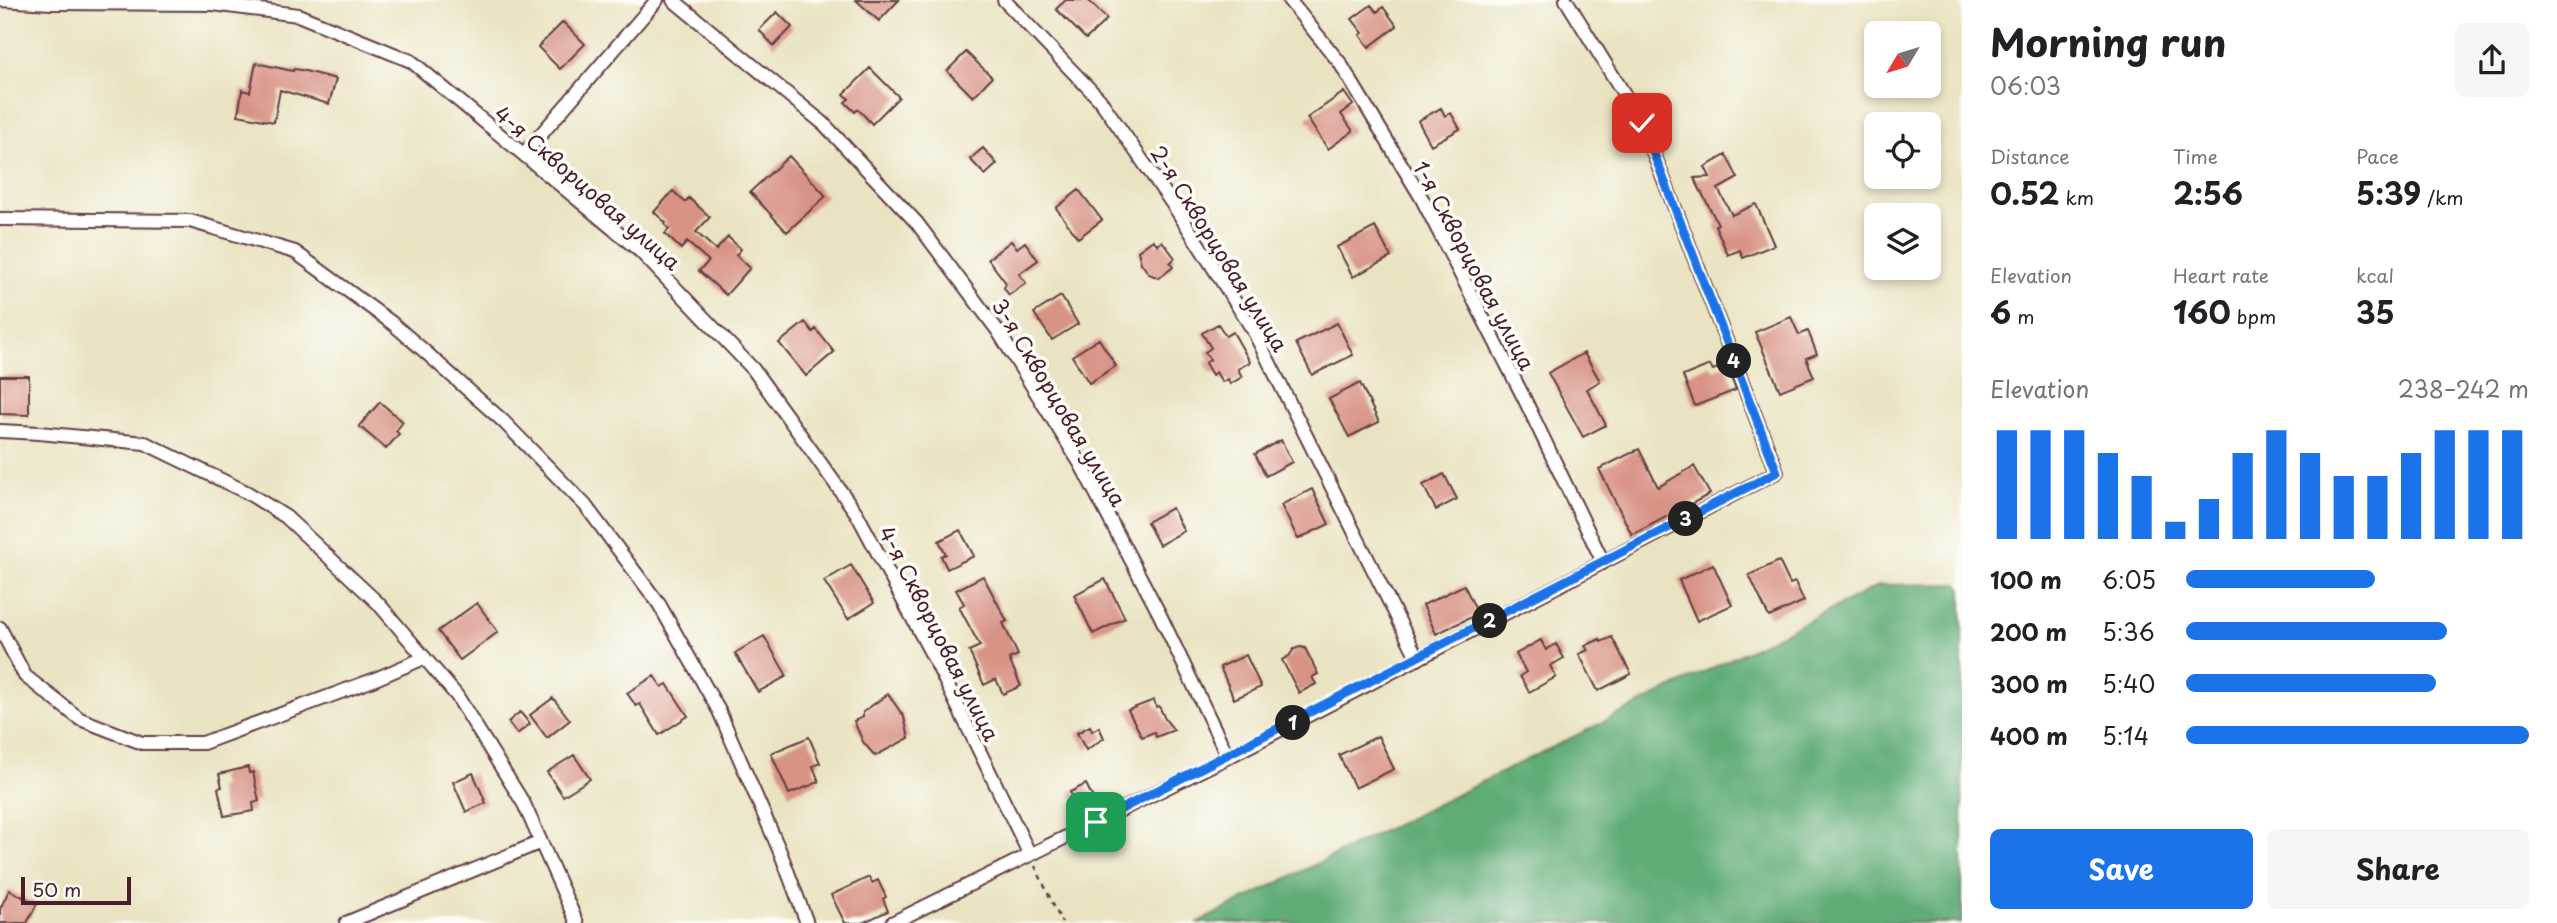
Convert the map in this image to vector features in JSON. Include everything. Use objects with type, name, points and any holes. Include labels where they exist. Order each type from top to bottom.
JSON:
[{"type":"street","name":"4-я Скворцовая улица","points":[[0,0],[213,4],[298,15],[411,61],[524,154],[641,252],[761,380],[857,514],[939,668],[1030,855]]},
{"type":"street","points":[[524,154],[657,0]]},
{"type":"street","name":"3-я Скворцовая улица","points":[[673,0],[824,124],[917,223],[999,331],[1080,463],[1159,613],[1228,757]]},
{"type":"street","name":"2-я Скворцовая улица","points":[[1004,0],[1100,100],[1176,209],[1253,330],[1418,659]]},
{"type":"street","name":"1-я Скворцовая улица","points":[[1289,0],[1340,63],[1421,197],[1604,562]]},
{"type":"street","points":[[892,923],[1228,757],[1777,472],[1642,123],[1566,0]]},
{"type":"street","points":[[0,219],[190,221],[295,252],[392,323],[422,349],[503,421],[585,505],[659,604],[719,711],[781,854],[807,923]]},
{"type":"street","points":[[0,431],[145,443],[248,493],[285,517],[367,594],[457,696],[524,804],[577,923]]},
{"type":"street","points":[[0,628],[25,676],[80,719],[142,743],[203,743],[362,685],[424,658]]},
{"type":"street","points":[[346,923],[541,842]]},
{"type":"path","points":[[1030,855],[1062,923]]},
{"type":"green space","points":[[1958,584],[1962,589],[1962,923],[1197,923],[1880,585]]},
{"type":"building","points":[[856,0],[899,0],[879,21]]},
{"type":"building","points":[[1066,0],[1088,0],[1107,19],[1086,39],[1056,9]]},
{"type":"building","points":[[1371,5],[1377,12],[1383,7],[1397,26],[1369,47],[1360,35],[1363,33],[1352,19]]},
{"type":"building","points":[[777,12],[792,27],[774,46],[759,30]]},
{"type":"building","points":[[563,22],[585,44],[560,69],[538,47]]},
{"type":"building","points":[[966,52],[992,77],[973,97],[947,71]]},
{"type":"building","points":[[256,63],[336,79],[329,104],[280,90],[274,122],[238,115],[242,90],[250,92]]},
{"type":"building","points":[[870,68],[899,97],[872,124],[858,109],[855,112],[845,102],[849,99],[844,94]]},
{"type":"building","points":[[1344,92],[1353,105],[1341,114],[1353,131],[1328,149],[1307,118]]},
{"type":"building","points":[[1441,108],[1445,116],[1451,113],[1460,129],[1431,145],[1418,121]]},
{"type":"building","points":[[983,148],[997,164],[985,175],[970,159]]},
{"type":"building","points":[[1726,155],[1738,178],[1718,189],[1732,215],[1756,204],[1774,245],[1743,258],[1740,250],[1728,255],[1715,225],[1718,224],[1694,178],[1710,177],[1705,167]]},
{"type":"building","points":[[789,156],[826,196],[787,232],[750,192]]},
{"type":"building","points":[[1079,190],[1102,220],[1078,238],[1056,208]]},
{"type":"building","points":[[673,191],[685,202],[689,198],[710,217],[696,232],[716,250],[728,237],[741,249],[736,255],[750,268],[726,295],[699,271],[709,261],[687,242],[681,249],[665,234],[669,229],[666,223],[654,212]]},
{"type":"building","points":[[1375,227],[1391,257],[1353,277],[1337,247]]},
{"type":"building","points":[[1153,240],[1158,245],[1162,241],[1175,258],[1170,263],[1173,267],[1159,278],[1149,274],[1141,263],[1138,251]]},
{"type":"building","points":[[1011,241],[1017,248],[1025,242],[1038,260],[1019,274],[1026,283],[1009,295],[1004,288],[1006,283],[988,259]]},
{"type":"building","points":[[1061,296],[1078,324],[1052,340],[1034,313]]},
{"type":"building","points":[[1791,317],[1799,335],[1808,331],[1817,354],[1806,358],[1814,377],[1780,391],[1755,332]]},
{"type":"building","points":[[805,322],[813,332],[816,329],[834,352],[806,376],[779,343]]},
{"type":"building","points":[[1337,323],[1353,355],[1312,375],[1296,343]]},
{"type":"building","points":[[1218,324],[1226,336],[1233,332],[1250,362],[1238,369],[1242,377],[1230,384],[1228,379],[1222,382],[1216,372],[1212,375],[1205,363],[1210,360],[1205,352],[1211,348],[1202,333]]},
{"type":"building","points":[[1099,339],[1116,366],[1089,383],[1072,356]]},
{"type":"building","points":[[1584,353],[1600,381],[1587,389],[1606,425],[1583,437],[1548,373]]},
{"type":"building","points":[[1710,365],[1713,370],[1726,365],[1736,390],[1695,406],[1683,376]]},
{"type":"building","points":[[0,376],[29,376],[29,415],[0,414]]},
{"type":"building","points":[[1360,383],[1379,422],[1349,437],[1329,399]]},
{"type":"building","points":[[380,402],[403,422],[396,431],[399,434],[386,449],[359,426]]},
{"type":"building","points":[[1281,440],[1292,462],[1266,476],[1255,454]]},
{"type":"building","points":[[1639,449],[1658,487],[1694,466],[1710,494],[1632,535],[1599,469]]},
{"type":"building","points":[[1444,474],[1457,499],[1436,510],[1423,485]]},
{"type":"building","points":[[1312,489],[1329,524],[1298,539],[1281,505]]},
{"type":"building","points":[[1172,508],[1184,531],[1159,545],[1147,522]]},
{"type":"building","points":[[960,530],[974,556],[947,569],[941,556],[946,554],[939,541]]},
{"type":"building","points":[[1779,561],[1790,584],[1795,582],[1804,601],[1769,617],[1749,575]]},
{"type":"building","points":[[1713,564],[1732,605],[1697,621],[1679,580]]},
{"type":"building","points":[[851,565],[874,603],[848,619],[824,581]]},
{"type":"building","points":[[983,576],[1007,621],[1003,623],[1018,655],[1009,659],[1021,686],[1003,694],[996,679],[984,685],[969,651],[980,646],[959,607],[964,604],[956,590]]},
{"type":"building","points":[[1105,579],[1125,618],[1093,634],[1074,595]]},
{"type":"building","points":[[1464,585],[1478,614],[1436,634],[1423,605]]},
{"type":"building","points":[[477,603],[498,632],[460,660],[438,631]]},
{"type":"building","points":[[764,636],[787,676],[758,692],[735,653]]},
{"type":"building","points":[[1612,637],[1631,674],[1598,691],[1579,654],[1588,650],[1585,646]]},
{"type":"building","points":[[1541,640],[1546,650],[1556,644],[1564,658],[1550,666],[1556,677],[1529,692],[1520,676],[1526,672],[1516,654]]},
{"type":"building","points":[[1300,647],[1305,648],[1318,674],[1312,677],[1316,684],[1299,693],[1282,660]]},
{"type":"building","points":[[1246,655],[1261,687],[1234,699],[1220,667]]},
{"type":"building","points":[[654,676],[662,687],[667,684],[688,716],[659,735],[640,704],[636,706],[627,693]]},
{"type":"building","points":[[888,694],[904,717],[909,738],[875,756],[863,742],[854,721],[863,717],[863,712]]},
{"type":"building","points":[[553,698],[570,720],[547,738],[530,715]]},
{"type":"building","points":[[1154,700],[1156,707],[1159,706],[1174,730],[1156,737],[1154,732],[1142,737],[1128,710]]},
{"type":"building","points":[[520,712],[530,724],[517,734],[508,722]]},
{"type":"building","points":[[1090,726],[1092,731],[1099,727],[1104,738],[1086,750],[1077,733]]},
{"type":"building","points":[[1378,736],[1394,769],[1355,788],[1339,755]]},
{"type":"building","points":[[809,737],[820,763],[813,766],[819,782],[789,794],[771,753]]},
{"type":"building","points":[[574,755],[590,779],[563,796],[547,772]]},
{"type":"building","points":[[248,767],[249,773],[253,772],[259,801],[253,803],[254,811],[224,816],[218,788],[222,787],[219,774]]},
{"type":"building","points":[[473,773],[486,803],[466,812],[453,782]]},
{"type":"building","points":[[1086,784],[1097,806],[1081,814],[1070,792]]},
{"type":"building","points":[[869,877],[872,883],[878,880],[886,897],[883,899],[888,911],[862,923],[845,923],[831,895]]},
{"type":"building","points":[[9,890],[37,904],[27,923],[0,923],[0,909]]},
{"type":"route","points":[[1096,822],[1228,757],[1777,472],[1642,123]]}]
